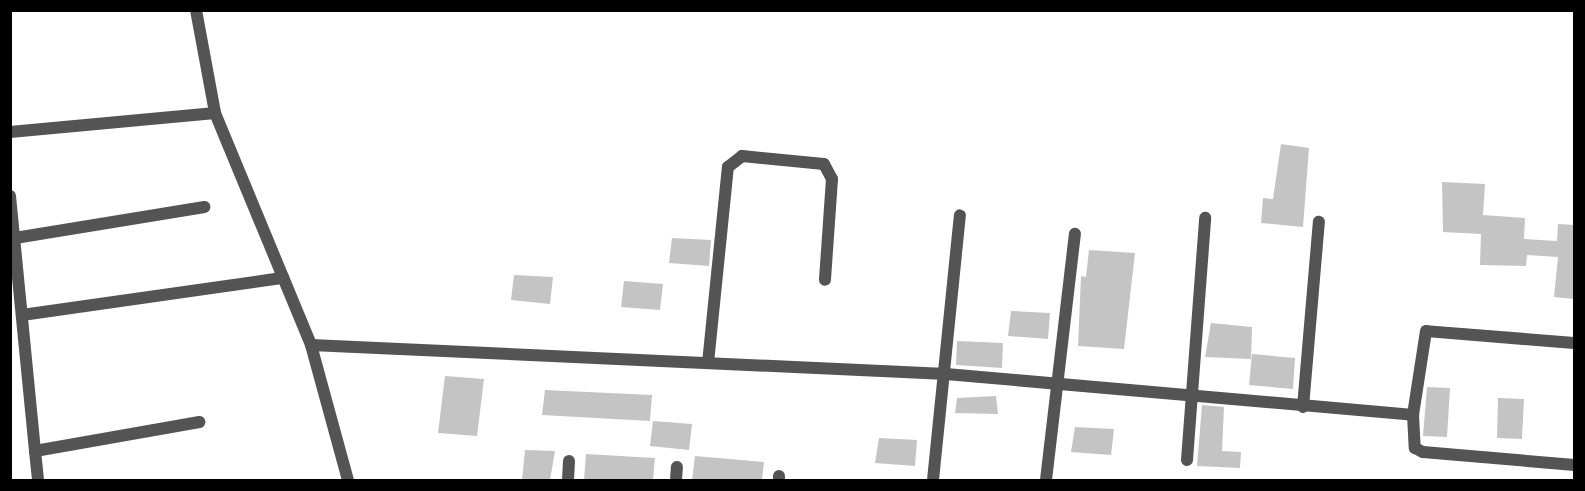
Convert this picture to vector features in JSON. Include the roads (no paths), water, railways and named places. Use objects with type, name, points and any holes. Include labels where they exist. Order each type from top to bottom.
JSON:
[{"type":"street","points":[[196,10],[215,113],[311,345],[348,480]]},
{"type":"street","points":[[10,132],[215,113]]},
{"type":"street","points":[[708,363],[728,166],[742,156],[824,164],[832,179],[825,280]]},
{"type":"street","points":[[10,196],[38,480]]},
{"type":"street","points":[[15,238],[204,207]]},
{"type":"street","points":[[933,480],[946,374],[960,215]]},
{"type":"street","points":[[1187,460],[1205,218]]},
{"type":"street","points":[[1303,407],[1319,222]]},
{"type":"street","points":[[1046,480],[1060,386],[1075,234]]},
{"type":"street","points":[[22,315],[283,278]]},
{"type":"street","points":[[1575,343],[1426,331],[1413,415],[1415,448],[1423,452],[1575,465]]},
{"type":"street","points":[[311,345],[946,374],[1060,386],[1413,415]]},
{"type":"street","points":[[35,451],[199,422]]},
{"type":"street","points":[[567,480],[569,461]]},
{"type":"street","points":[[676,480],[677,467]]}]
